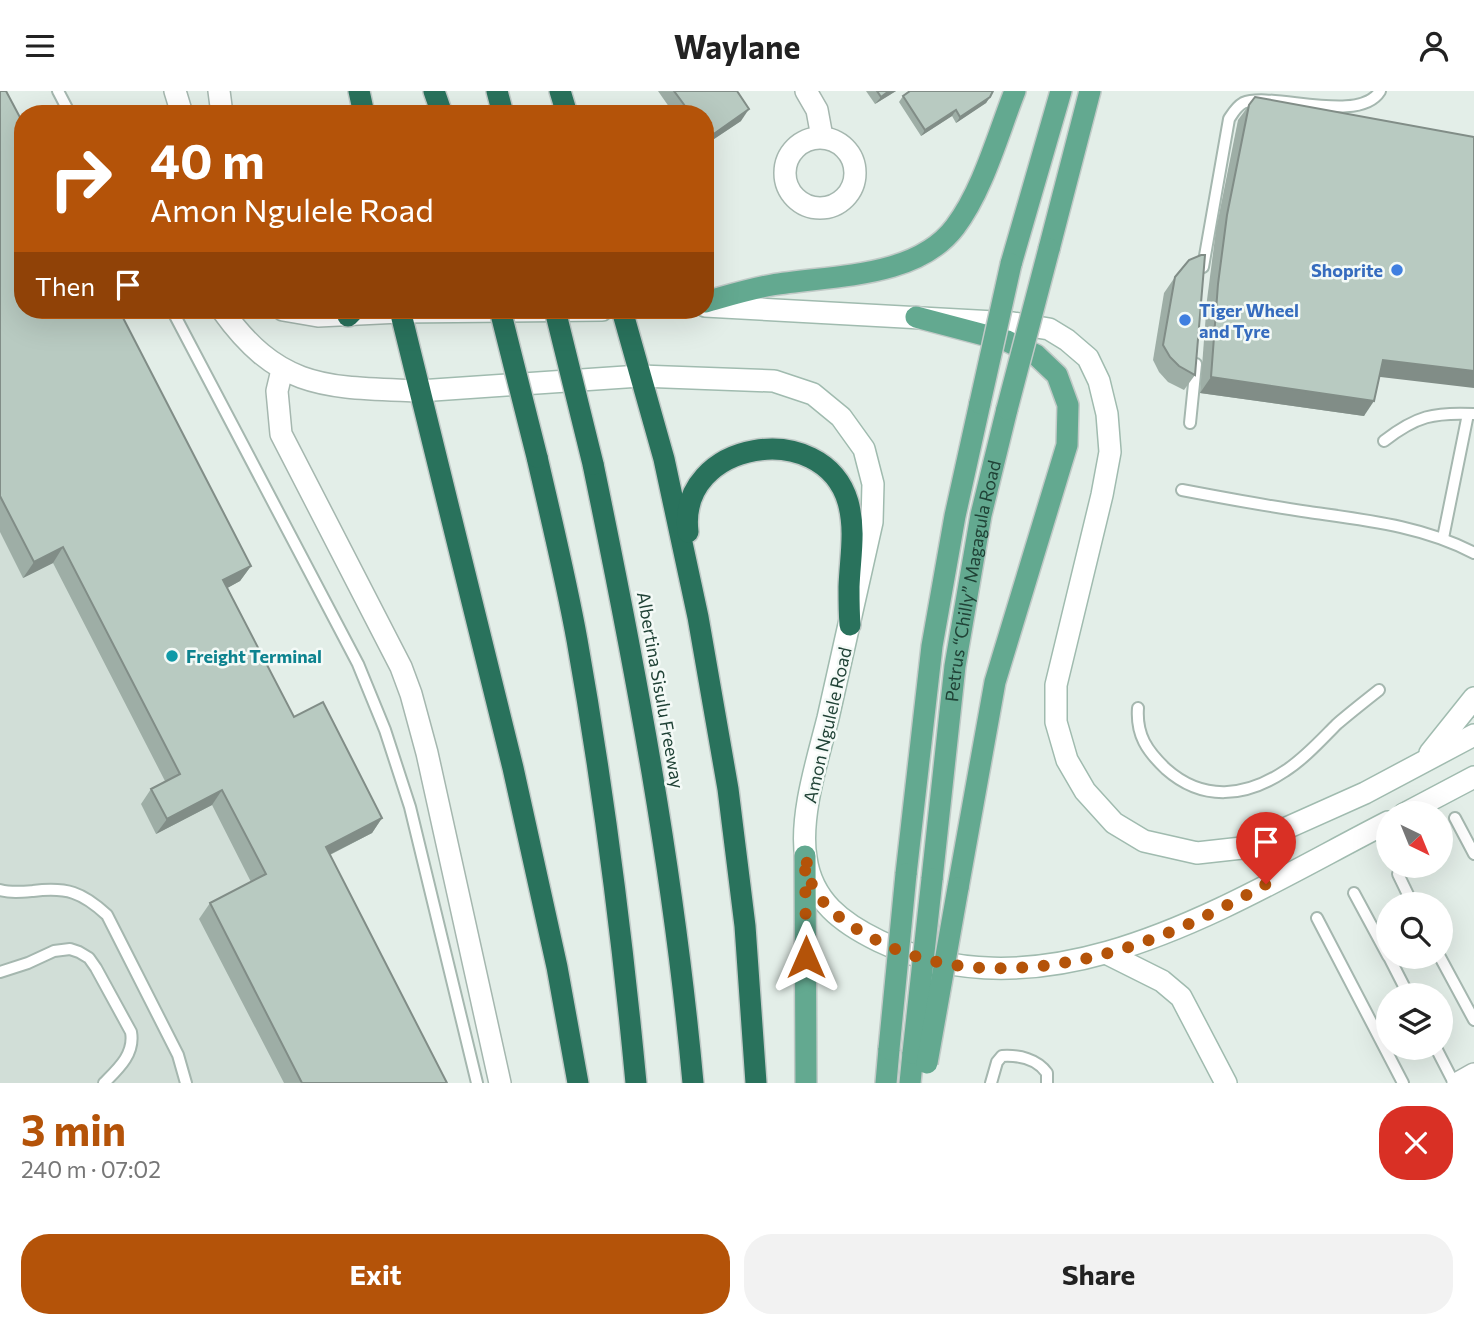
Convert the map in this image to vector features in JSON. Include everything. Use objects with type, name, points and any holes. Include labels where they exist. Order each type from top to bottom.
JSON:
[{"type":"highway","points":[[402,319],[513,768],[557,967],[578,1083]]},
{"type":"highway","points":[[502,319],[537,457],[576,638],[622,943],[636,1083]]},
{"type":"highway","name":"Albertina Sisulu Freeway","points":[[557,319],[593,464],[630,642],[656,787],[693,1083]]},
{"type":"highway","points":[[624,319],[664,459],[698,617],[730,803],[745,926],[756,1083]]},
{"type":"highway","points":[[698,617],[687,526],[691,497],[706,474],[720,464],[734,456],[769,448],[807,456],[824,466],[838,481],[848,500],[853,545],[849,587],[850,625]]},
{"type":"main road","points":[[806,91],[816,105],[822,137]]},
{"type":"main road","points":[[714,301],[771,285],[890,268],[925,252],[945,239],[957,225],[977,188],[1015,91]]},
{"type":"main road","name":"Petrus “Chilly” Magagula Road","points":[[886,1083],[932,646],[955,516],[1011,264],[1061,91]]},
{"type":"main road","name":"Petrus “Chilly” Magagula Road","points":[[910,1083],[921,1066],[932,879],[955,666],[981,515],[1090,91]]},
{"type":"main road","points":[[714,305],[1013,323],[1049,329],[1067,339],[1088,358],[1099,381],[1108,414],[1110,452],[1056,685],[1056,722],[1067,760],[1085,791],[1114,823],[1144,841],[1197,853],[1242,848],[1365,793],[1474,735]]},
{"type":"main road","points":[[916,317],[1007,341],[1036,355],[1057,375],[1068,405],[1067,445],[995,682],[958,888],[921,1066]]},
{"type":"main road","points":[[229,319],[247,341],[282,370],[277,391],[281,434],[401,667],[411,694],[427,753],[500,1083]]},
{"type":"main road","name":"Amon Ngulele Road","points":[[282,370],[303,378],[345,387],[419,391],[640,376],[774,380],[813,394],[841,417],[864,449],[873,484],[872,521],[808,803],[805,856],[813,885],[828,907],[851,928],[894,949],[956,967],[1028,968],[1108,954],[1193,922],[1376,828]]},
{"type":"main road","points":[[1424,760],[1474,698]]},
{"type":"main road","points":[[1429,801],[1474,778]]},
{"type":"main road","points":[[805,856],[806,1083]]},
{"type":"main road","points":[[1108,954],[1162,981],[1181,997],[1226,1083]]},
{"type":"main road","points":[[1456,1083],[1474,1074]]},
{"type":"lane","points":[[1202,275],[1229,120],[1241,103],[1251,99],[1265,99],[1312,104],[1347,104],[1372,99],[1380,91]]},
{"type":"lane","points":[[177,319],[358,664],[385,730],[410,807],[477,1083]]},
{"type":"lane","points":[[1190,423],[1197,346]]},
{"type":"lane","points":[[1384,441],[1399,429],[1441,412],[1471,414],[1443,538]]},
{"type":"lane","points":[[1182,490],[1368,520],[1443,538],[1474,553]]},
{"type":"lane","points":[[1138,708],[1137,723],[1145,745],[1180,781],[1193,787],[1231,793],[1267,782],[1287,770],[1379,690]]},
{"type":"lane","points":[[1455,818],[1474,853]]},
{"type":"lane","points":[[0,890],[8,893],[47,889],[71,890],[90,899],[107,915],[178,1055],[186,1083]]},
{"type":"lane","points":[[1354,893],[1376,934]]},
{"type":"lane","points":[[1317,918],[1403,1083]]},
{"type":"lane","points":[[0,972],[54,951],[70,949],[89,958],[131,1032],[132,1041],[127,1056],[104,1083]]},
{"type":"lane","points":[[1446,969],[1474,1020]]},
{"type":"lane","points":[[990,1083],[997,1062],[1002,1056],[1029,1059],[1047,1073],[1047,1083]]},
{"type":"lane","points":[[1443,1060],[1456,1083]]},
{"type":"shaded area","points":[[0,115],[14,234],[14,319],[29,319],[213,595],[283,732],[312,717],[372,833],[315,862],[429,1083],[0,1083]]},
{"type":"building","name":"Freight Terminal","points":[[0,91],[6,91],[14,106],[14,319],[124,319],[251,566],[223,580],[294,717],[323,702],[382,818],[326,847],[447,1083],[302,1083],[210,903],[266,874],[222,790],[167,819],[151,789],[180,774],[63,547],[34,562],[0,496]]},
{"type":"building","points":[[674,91],[737,91],[749,109],[714,134],[714,105],[684,105]]},
{"type":"building","points":[[877,91],[889,91],[881,97]]},
{"type":"building","points":[[910,91],[993,91],[990,97],[960,117],[956,110],[925,130],[903,96]]},
{"type":"building","points":[[1255,97],[1474,137],[1474,371],[1383,360],[1374,401],[1211,377],[1218,284],[1227,215],[1249,105]]},
{"type":"building","points":[[1205,255],[1195,375],[1179,366],[1163,345],[1175,277],[1189,260]]},
{"type":"place","name":"Shoprite","points":[[1397,270]]},
{"type":"place","name":"Tiger Wheel and Tyre","points":[[1185,320]]},
{"type":"place","name":"Freight Terminal","points":[[172,656]]},
{"type":"route","points":[[806,957],[805,856],[813,885],[828,907],[851,928],[894,949],[956,967],[1028,968],[1108,954],[1193,922],[1266,884]]}]
